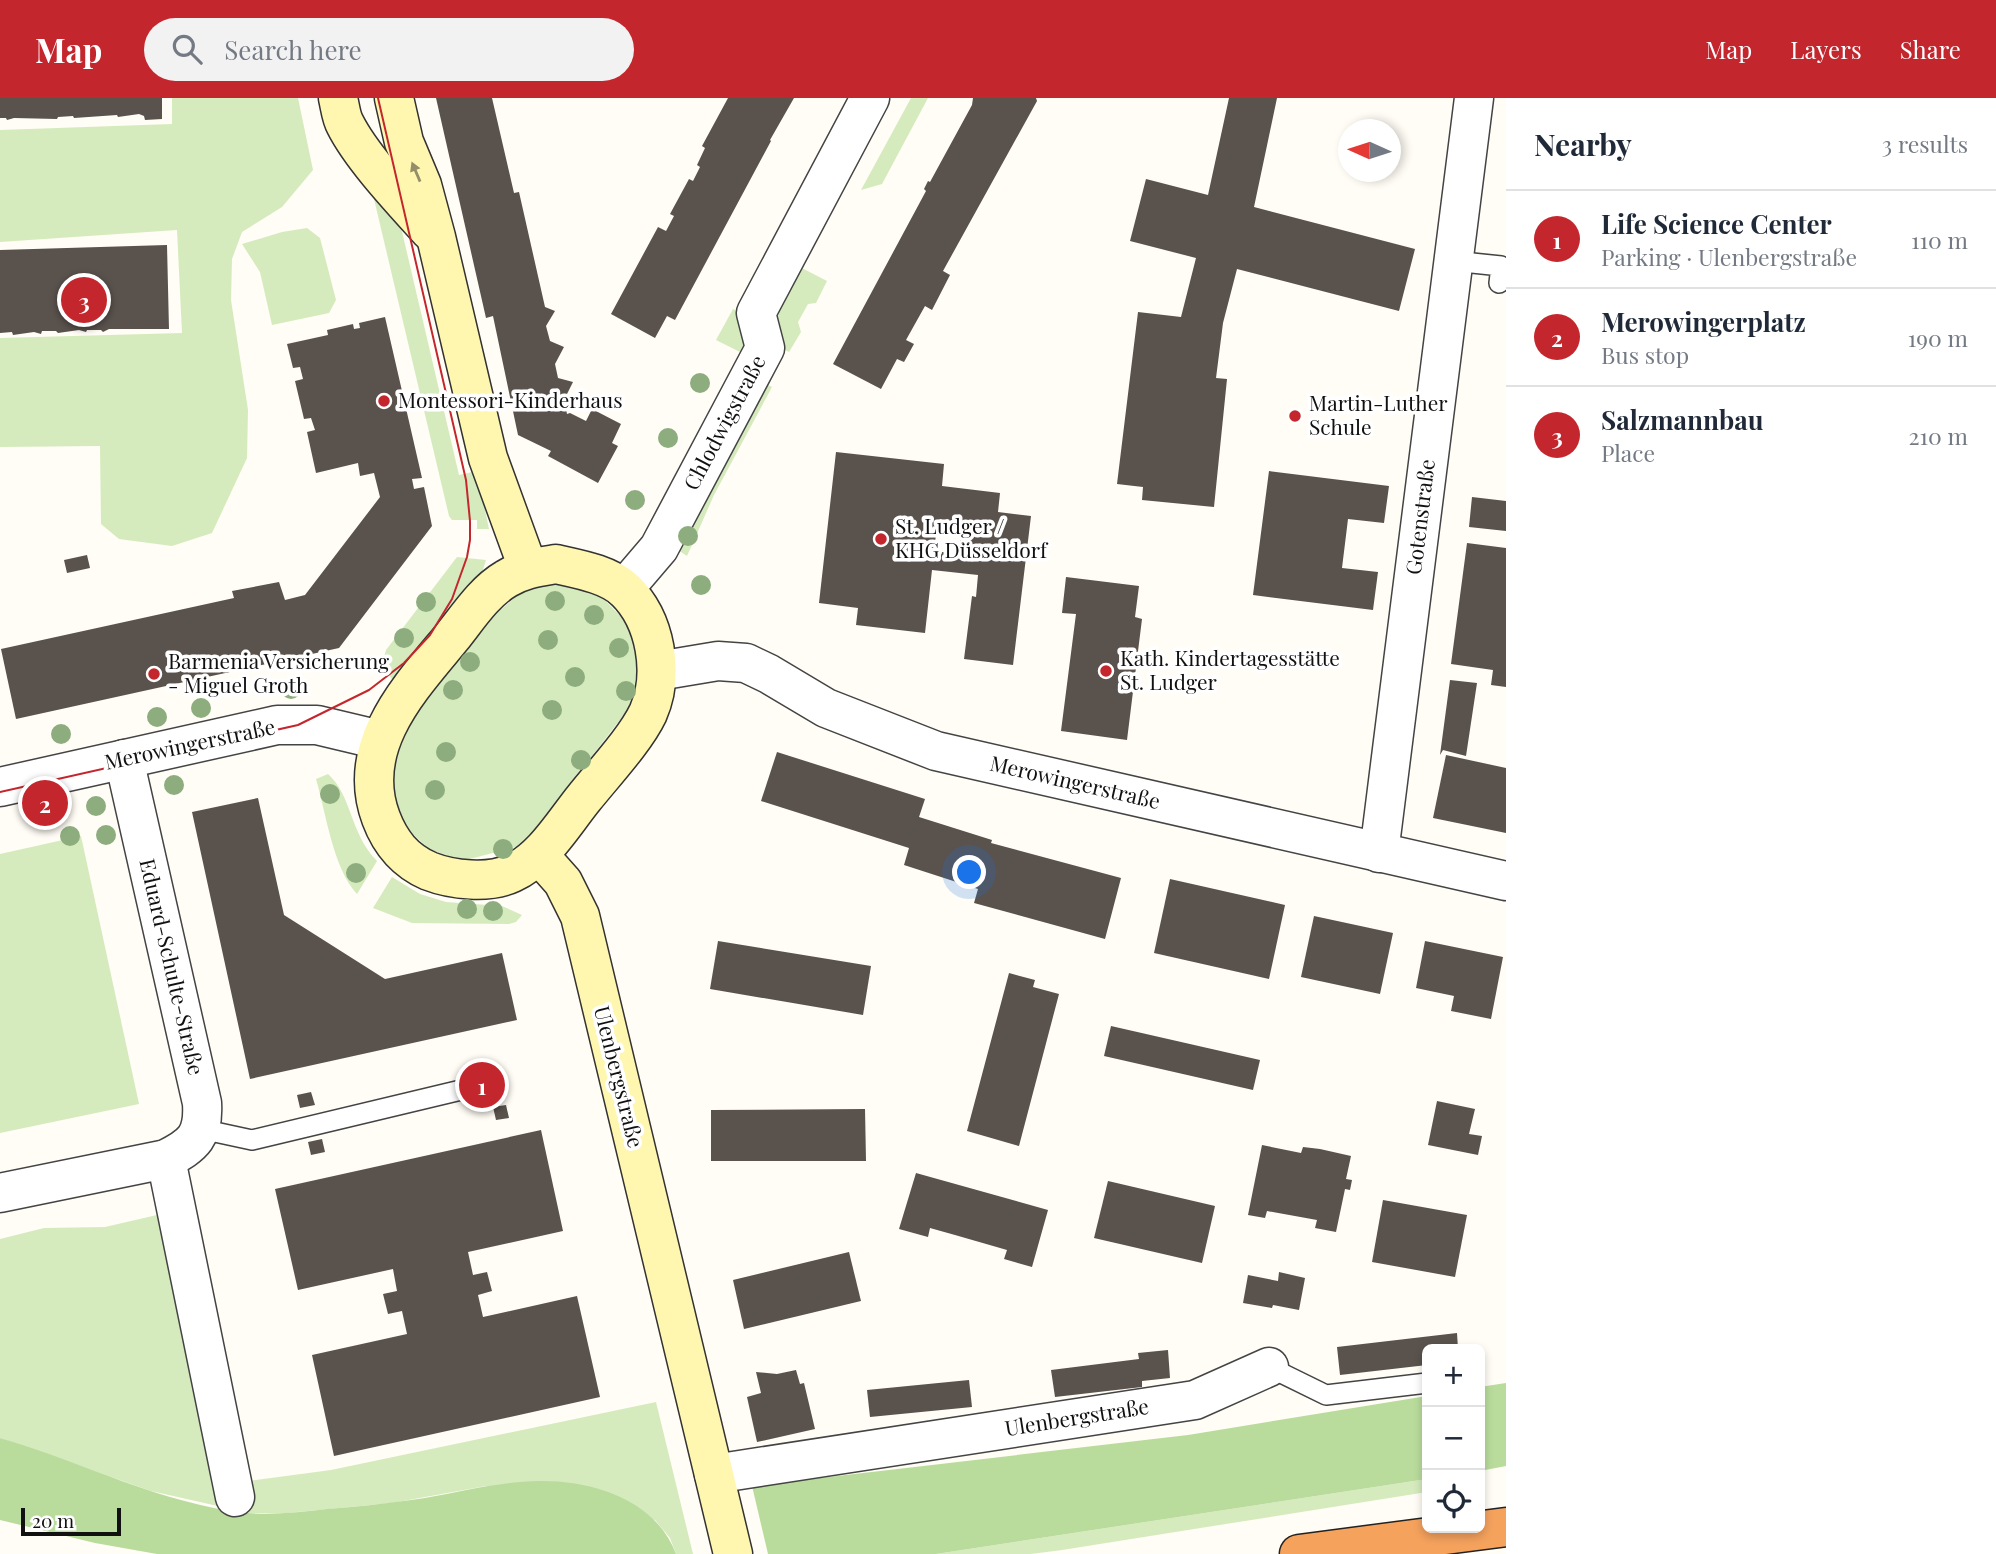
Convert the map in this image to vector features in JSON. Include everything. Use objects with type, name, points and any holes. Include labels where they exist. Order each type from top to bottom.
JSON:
[{"type":"highway","points":[[1299,1554],[1506,1527]]},
{"type":"street","points":[[338,98],[344,123],[358,145],[402,201],[436,237]]},
{"type":"street","points":[[394,98],[404,142],[422,185],[436,237],[488,457],[528,568]]},
{"type":"street","name":"Chlodwigstraße","points":[[624,589],[659,548],[765,348],[756,313],[870,98]]},
{"type":"street","name":"Gotenstraße","points":[[1379,853],[1441,419],[1453,261],[1474,98]]},
{"type":"street","points":[[556,564],[580,569],[624,589],[640,610],[651,636],[658,671],[656,690],[647,715],[539,855],[509,875],[466,879],[429,871],[398,851],[386,832],[376,805],[373,772],[380,740],[389,720],[414,683],[484,598],[504,580],[528,568],[556,564]]},
{"type":"street","name":"Merowingerstraße","points":[[658,671],[718,661],[746,663],[826,708],[936,751],[1506,881]]},
{"type":"street","name":"Merowingerstraße","points":[[0,787],[277,725],[317,725],[380,740]]},
{"type":"street","name":"Eduard-Schulte-Straße","points":[[124,759],[202,1104],[201,1129]]},
{"type":"street","name":"Ulenbergstraße","points":[[539,855],[563,882],[580,916],[733,1554]]},
{"type":"street","points":[[0,1193],[166,1159],[195,1140],[201,1129]]},
{"type":"street","points":[[166,1159],[235,1497]]},
{"type":"street","name":"Ulenbergstraße","points":[[714,1474],[1195,1400],[1269,1367]]},
{"type":"lane","points":[[1453,261],[1501,267],[1499,283]]},
{"type":"lane","points":[[201,1129],[252,1140],[482,1085]]},
{"type":"lane","name":"Ulenbergstraße","points":[[1269,1367],[1326,1395],[1422,1384]]},
{"type":"green space","points":[[172,98],[298,98],[313,170],[282,207],[242,232],[232,259],[231,300],[248,410],[247,458],[212,533],[172,546],[119,539],[101,524],[100,446],[0,447],[0,338],[182,333],[177,230],[0,242],[0,130],[172,124]]},
{"type":"green space","points":[[911,98],[928,98],[882,184],[861,190]]},
{"type":"green space","points":[[383,194],[400,223],[459,475],[477,471],[489,529],[477,529],[477,520],[452,520],[449,516],[374,199]]},
{"type":"green space","points":[[307,228],[320,238],[336,300],[329,313],[272,325],[260,272],[242,244]]},
{"type":"green space","points":[[796,265],[827,281],[816,303],[808,304],[798,322],[801,332],[789,352],[781,348],[772,312]]},
{"type":"green space","points":[[733,309],[739,312],[748,350],[746,355],[716,340]]},
{"type":"green space","points":[[764,383],[772,387],[714,495],[687,556],[672,546]]},
{"type":"green space","points":[[457,557],[486,560],[480,579],[396,685],[382,665],[386,650]]},
{"type":"green space","points":[[546,583],[571,584],[602,597],[628,624],[638,657],[633,703],[523,845],[462,861],[429,849],[403,825],[392,795],[393,757],[412,713],[498,612],[519,594]]},
{"type":"green space","points":[[328,774],[342,793],[361,839],[377,861],[357,894],[336,855],[316,779]]},
{"type":"green space","points":[[81,836],[139,1104],[0,1133],[0,854]]},
{"type":"green space","points":[[392,877],[420,894],[446,902],[502,906],[522,915],[516,922],[509,924],[412,923],[373,908]]},
{"type":"green space","points":[[157,1215],[169,1224],[225,1484],[331,1470],[656,1402],[693,1554],[676,1554],[670,1538],[655,1520],[486,1486],[392,1503],[287,1513],[249,1513],[151,1491],[0,1438],[0,1239],[44,1228],[105,1227]]},
{"type":"green space","points":[[1506,1383],[1506,1466],[1485,1470],[1485,1407],[1485,1386]]},
{"type":"green space","points":[[1422,1397],[1422,1480],[936,1554],[768,1554],[752,1486],[1188,1435]]},
{"type":"green space","points":[[0,1438],[153,1492],[247,1513],[287,1513],[380,1504],[520,1482],[566,1482],[612,1493],[633,1503],[665,1533],[676,1554],[157,1554],[95,1543],[0,1520]]},
{"type":"green space","points":[[1422,1480],[1422,1493],[1062,1550],[1031,1554],[936,1554]]},
{"type":"building","points":[[0,98],[162,98],[162,119],[145,120],[144,116],[139,114],[7,120],[0,118]]},
{"type":"building","points":[[436,98],[492,98],[514,193],[519,192],[545,307],[555,311],[546,326],[550,341],[564,347],[555,364],[558,378],[573,382],[564,400],[567,414],[586,421],[592,409],[621,424],[612,443],[618,446],[598,483],[548,456],[551,451],[518,435],[493,316],[486,318]]},
{"type":"building","points":[[728,98],[794,98],[675,320],[667,316],[655,338],[611,314],[658,227],[666,231],[674,216],[670,214],[689,179],[693,181],[700,167],[697,165],[705,148],[702,146]]},
{"type":"building","points":[[973,98],[1036,98],[1037,101],[943,271],[950,275],[932,310],[925,306],[906,340],[914,344],[904,362],[897,359],[881,389],[833,364],[926,191],[924,189],[928,181],[930,182],[972,105]]},
{"type":"building","points":[[1229,98],[1277,98],[1254,207],[1415,249],[1399,311],[1237,269],[1223,323],[1216,378],[1227,379],[1214,507],[1142,500],[1143,487],[1117,484],[1138,312],[1181,317],[1196,258],[1130,241],[1146,179],[1208,195]]},
{"type":"building","points":[[167,245],[169,329],[109,329],[103,332],[79,330],[58,333],[42,331],[41,334],[34,332],[13,335],[12,332],[0,333],[0,250]]},
{"type":"building","points":[[385,317],[422,478],[412,479],[414,489],[424,487],[432,526],[339,648],[16,719],[1,649],[234,598],[232,591],[279,582],[285,600],[305,595],[380,497],[374,473],[360,476],[358,463],[316,473],[307,432],[315,430],[311,418],[304,419],[295,381],[303,379],[300,367],[293,368],[287,344],[328,335],[327,330],[353,324],[354,329],[360,328],[359,323]]},
{"type":"building","name":"St. Ludger / KHG Düsseldorf","points":[[836,452],[944,464],[942,486],[1000,493],[998,512],[1031,516],[1013,665],[964,659],[972,596],[976,597],[978,575],[932,570],[925,633],[856,625],[858,608],[819,603]],"holes":[[[937,526],[962,529],[959,554],[934,551]]]},
{"type":"building","points":[[1269,471],[1389,486],[1384,523],[1348,519],[1342,568],[1378,572],[1373,610],[1253,595]]},
{"type":"building","points":[[1472,497],[1506,501],[1506,531],[1469,527]]},
{"type":"building","points":[[1467,543],[1506,548],[1506,687],[1491,685],[1493,670],[1451,664]]},
{"type":"building","points":[[87,555],[90,568],[67,573],[64,560]]},
{"type":"building","points":[[1066,577],[1139,586],[1135,617],[1142,619],[1127,740],[1061,731],[1076,614],[1062,613]]},
{"type":"building","points":[[1450,680],[1477,683],[1466,756],[1443,750],[1440,755]]},
{"type":"building","points":[[777,752],[925,799],[919,817],[992,840],[991,843],[1121,878],[1105,939],[974,903],[978,889],[904,865],[909,848],[761,801]]},
{"type":"building","points":[[1446,755],[1506,768],[1506,833],[1433,818]]},
{"type":"building","points":[[258,798],[284,915],[385,979],[502,953],[517,1020],[250,1079],[192,812]]},
{"type":"building","points":[[1170,879],[1285,905],[1269,979],[1154,953]]},
{"type":"building","points":[[1314,916],[1393,933],[1380,994],[1301,977]]},
{"type":"building","points":[[718,941],[871,966],[863,1015],[710,989]]},
{"type":"building","points":[[1425,941],[1503,957],[1491,1019],[1451,1011],[1454,996],[1416,988]]},
{"type":"building","points":[[1009,973],[1035,980],[1033,987],[1059,994],[1019,1146],[967,1131]]},
{"type":"building","points":[[1111,1026],[1260,1060],[1253,1090],[1104,1056]]},
{"type":"building","points":[[311,1092],[315,1105],[300,1108],[297,1095]]},
{"type":"building","points":[[1437,1101],[1475,1109],[1469,1134],[1482,1136],[1478,1155],[1428,1145]]},
{"type":"building","points":[[506,1105],[509,1118],[496,1120],[493,1107]]},
{"type":"building","points":[[865,1109],[866,1161],[711,1161],[711,1110]]},
{"type":"building","points":[[541,1130],[563,1231],[468,1252],[473,1275],[487,1272],[492,1291],[478,1295],[483,1317],[577,1296],[600,1397],[334,1456],[312,1355],[407,1334],[402,1311],[388,1314],[383,1294],[397,1291],[393,1269],[298,1290],[275,1189]]},
{"type":"building","points":[[322,1139],[325,1152],[311,1155],[308,1142]]},
{"type":"building","points":[[1262,1145],[1301,1153],[1303,1147],[1351,1156],[1346,1179],[1352,1180],[1350,1190],[1345,1189],[1336,1232],[1315,1228],[1317,1220],[1267,1211],[1265,1218],[1248,1215]]},
{"type":"building","points":[[916,1173],[1048,1210],[1032,1267],[1004,1259],[1007,1250],[955,1235],[930,1228],[928,1237],[899,1229]]},
{"type":"building","points":[[1108,1181],[1215,1206],[1202,1263],[1094,1238]]},
{"type":"building","points":[[1383,1200],[1467,1215],[1455,1277],[1372,1262]]},
{"type":"building","points":[[849,1252],[861,1301],[744,1329],[733,1280]]},
{"type":"building","points":[[1279,1272],[1305,1278],[1299,1310],[1243,1303],[1248,1275],[1278,1281]]},
{"type":"building","points":[[1457,1333],[1458,1344],[1422,1344],[1422,1366],[1340,1375],[1337,1347]]},
{"type":"building","points":[[1168,1350],[1170,1378],[1142,1381],[1142,1387],[1055,1397],[1051,1370],[1139,1359],[1138,1353]]},
{"type":"building","points":[[796,1370],[800,1384],[804,1383],[815,1429],[757,1442],[747,1397],[761,1393],[756,1372],[777,1374]]},
{"type":"building","points":[[969,1380],[972,1407],[870,1417],[867,1390]]},
{"type":"tram line","points":[[0,792],[298,725],[369,690],[404,663],[430,635],[452,599],[470,540],[466,480],[378,98]]},
{"type":"place","name":"Salzmannbau","points":[[84,300]]},
{"type":"place","name":"Montessori-Kinderhaus","points":[[384,401]]},
{"type":"place","name":"Martin-Luther Schule","points":[[1295,416]]},
{"type":"place","name":"St. Ludger / KHG Düsseldorf","points":[[881,539]]},
{"type":"place","name":"Kath. Kindertagesstätte St. Ludger","points":[[1106,671]]},
{"type":"place","name":"Barmenia Versicherung - Miguel Groth","points":[[154,674]]},
{"type":"place","name":"Merowingerplatz","points":[[45,803]]},
{"type":"place","name":"Life Science Center","points":[[482,1085]]}]
